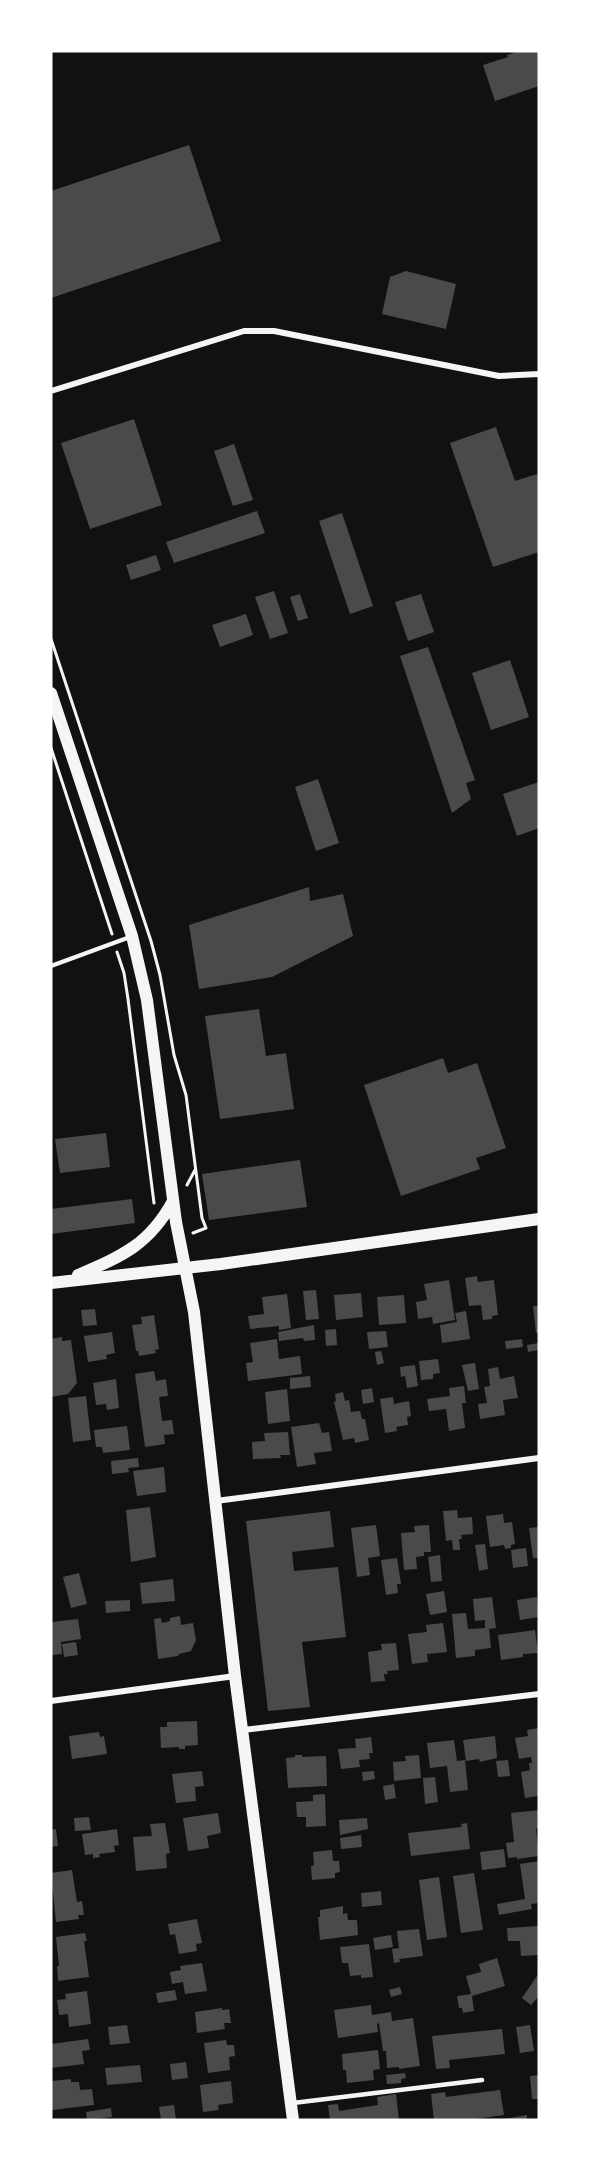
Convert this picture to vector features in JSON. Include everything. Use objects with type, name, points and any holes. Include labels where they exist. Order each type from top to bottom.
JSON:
[{"type":"main road","points":[[51,693],[132,936],[147,1000],[173,1201],[194,1312],[235,1676],[293,2120]]},
{"type":"main road","points":[[66,1281],[138,1245],[162,1220],[173,1201]]},
{"type":"main road","points":[[51,1282],[186,1268],[539,1219]]},
{"type":"street","points":[[51,391],[244,332],[274,331],[498,376],[539,374]]},
{"type":"street","points":[[216,1501],[539,1458]]},
{"type":"street","points":[[51,1701],[235,1676]]},
{"type":"street","points":[[243,1730],[539,1694]]},
{"type":"lane","points":[[51,966],[132,936]]},
{"type":"lane","points":[[291,2103],[482,2080]]},
{"type":"path","points":[[51,748],[124,973],[157,1209]]},
{"type":"path","points":[[191,1177],[195,1170]]},
{"type":"building","points":[[519,51],[539,51],[539,86],[495,101],[483,65]]},
{"type":"building","points":[[189,145],[221,241],[51,298],[51,191]]},
{"type":"building","points":[[406,271],[456,284],[446,329],[382,314],[390,277]]},
{"type":"building","points":[[134,419],[162,505],[90,529],[61,443]]},
{"type":"building","points":[[496,427],[515,481],[537,474],[539,480],[539,552],[493,567],[450,443]]},
{"type":"building","points":[[234,444],[253,500],[233,506],[214,451]]},
{"type":"building","points":[[257,511],[265,533],[174,563],[166,542]]},
{"type":"building","points":[[342,513],[373,606],[350,614],[319,521]]},
{"type":"building","points":[[156,555],[161,570],[131,580],[126,565]]},
{"type":"building","points":[[274,591],[288,633],[270,639],[255,597]]},
{"type":"building","points":[[300,594],[308,618],[298,621],[290,597]]},
{"type":"building","points":[[421,594],[434,632],[408,641],[395,602]]},
{"type":"building","points":[[246,614],[253,635],[220,647],[212,625]]},
{"type":"building","points":[[428,647],[475,780],[466,783],[471,799],[452,813],[400,656]]},
{"type":"building","points":[[510,660],[529,717],[491,730],[472,673]]},
{"type":"building","points":[[318,779],[339,843],[316,851],[295,787]]},
{"type":"building","points":[[539,782],[539,828],[517,836],[503,794]]},
{"type":"building","points":[[309,887],[310,901],[343,894],[353,936],[272,977],[199,989],[189,925]]},
{"type":"building","points":[[259,1009],[266,1056],[286,1053],[294,1109],[220,1119],[205,1016]]},
{"type":"building","points":[[443,1058],[448,1073],[477,1063],[506,1148],[476,1158],[480,1169],[401,1196],[364,1085]]},
{"type":"building","points":[[106,1133],[110,1167],[60,1173],[55,1139]]},
{"type":"building","points":[[300,1160],[307,1207],[209,1220],[202,1174]]},
{"type":"building","points":[[132,1199],[135,1223],[51,1234],[51,1209]]},
{"type":"building","points":[[477,1276],[478,1282],[494,1280],[498,1315],[492,1316],[492,1319],[483,1320],[481,1305],[469,1306],[465,1278]]},
{"type":"building","points":[[449,1280],[455,1320],[433,1324],[432,1317],[418,1319],[416,1302],[427,1300],[424,1284]]},
{"type":"building","points":[[316,1290],[319,1319],[306,1320],[303,1291]]},
{"type":"building","points":[[361,1293],[363,1317],[336,1320],[334,1295]]},
{"type":"building","points":[[287,1294],[291,1328],[279,1330],[279,1326],[250,1329],[248,1316],[264,1314],[262,1297]]},
{"type":"building","points":[[404,1295],[406,1323],[379,1325],[377,1297]]},
{"type":"building","points":[[533,1306],[539,1306],[539,1332],[536,1333]]},
{"type":"building","points":[[95,1309],[97,1325],[83,1326],[81,1310]]},
{"type":"building","points":[[466,1311],[470,1339],[442,1343],[440,1325],[457,1322],[455,1313]]},
{"type":"building","points":[[154,1315],[159,1349],[155,1350],[156,1353],[139,1356],[136,1351],[132,1325],[142,1324],[141,1317]]},
{"type":"building","points":[[314,1325],[315,1340],[304,1341],[303,1338],[279,1341],[278,1332]]},
{"type":"building","points":[[336,1329],[337,1345],[326,1346],[325,1330]]},
{"type":"building","points":[[386,1331],[388,1347],[369,1349],[367,1332]]},
{"type":"building","points":[[112,1332],[115,1353],[106,1355],[107,1359],[88,1362],[84,1336]]},
{"type":"building","points":[[62,1337],[62,1341],[71,1340],[77,1383],[68,1394],[51,1397],[51,1339]]},
{"type":"building","points":[[277,1339],[279,1359],[300,1356],[302,1374],[248,1381],[246,1363],[253,1362],[250,1343]]},
{"type":"building","points":[[522,1339],[523,1347],[506,1349],[505,1341]]},
{"type":"building","points":[[539,1343],[539,1350],[528,1352],[527,1345]]},
{"type":"building","points":[[381,1351],[384,1363],[377,1365],[375,1352]]},
{"type":"building","points":[[438,1359],[440,1373],[433,1374],[433,1379],[421,1380],[419,1361]]},
{"type":"building","points":[[475,1363],[479,1389],[468,1391],[462,1365]]},
{"type":"building","points":[[415,1365],[418,1386],[407,1388],[405,1376],[401,1377],[400,1367]]},
{"type":"building","points":[[498,1367],[500,1379],[514,1376],[518,1398],[503,1400],[505,1415],[480,1419],[478,1404],[487,1403],[484,1387],[490,1386],[488,1369]]},
{"type":"building","points":[[154,1371],[156,1381],[166,1379],[168,1396],[159,1397],[162,1421],[172,1420],[174,1434],[164,1435],[165,1444],[145,1447],[135,1374]]},
{"type":"building","points":[[310,1376],[311,1387],[290,1389],[290,1378]]},
{"type":"building","points":[[116,1379],[119,1408],[107,1410],[106,1404],[96,1405],[93,1383]]},
{"type":"building","points":[[464,1386],[466,1403],[462,1403],[465,1428],[449,1431],[446,1409],[429,1411],[427,1399],[450,1396],[449,1388]]},
{"type":"building","points":[[372,1388],[374,1402],[363,1404],[361,1390]]},
{"type":"building","points":[[287,1389],[290,1421],[268,1424],[265,1392]]},
{"type":"building","points":[[343,1392],[345,1401],[349,1400],[351,1412],[360,1411],[362,1419],[365,1419],[369,1440],[355,1443],[354,1438],[343,1440],[334,1402],[336,1401],[335,1394]]},
{"type":"building","points":[[86,1396],[91,1440],[73,1442],[68,1398]]},
{"type":"building","points":[[393,1397],[394,1404],[409,1401],[411,1416],[407,1417],[408,1425],[396,1427],[397,1431],[385,1433],[380,1399]]},
{"type":"building","points":[[319,1423],[322,1433],[329,1432],[332,1451],[314,1453],[316,1464],[297,1467],[291,1427]]},
{"type":"building","points":[[127,1426],[130,1450],[103,1453],[102,1447],[96,1447],[94,1430]]},
{"type":"building","points":[[288,1432],[290,1455],[280,1455],[281,1458],[253,1459],[252,1442],[265,1441],[264,1433]]},
{"type":"building","points":[[138,1458],[139,1467],[128,1468],[129,1472],[112,1474],[111,1461]]},
{"type":"building","points":[[164,1467],[166,1492],[137,1496],[133,1471]]},
{"type":"building","points":[[150,1507],[156,1557],[131,1562],[126,1510]]},
{"type":"building","points":[[457,1510],[458,1518],[472,1517],[473,1534],[461,1535],[460,1550],[453,1550],[452,1540],[446,1541],[443,1511]]},
{"type":"building","points":[[330,1511],[334,1547],[292,1552],[294,1571],[338,1567],[346,1637],[302,1642],[310,1707],[268,1711],[246,1521]]},
{"type":"building","points":[[503,1514],[504,1523],[512,1522],[515,1544],[505,1549],[504,1545],[490,1547],[486,1516]]},
{"type":"building","points":[[376,1525],[380,1556],[368,1558],[370,1575],[357,1577],[351,1528]]},
{"type":"building","points":[[429,1525],[431,1552],[424,1552],[424,1556],[416,1557],[417,1569],[404,1570],[401,1533],[415,1532],[414,1526]]},
{"type":"building","points":[[539,1527],[539,1558],[533,1558],[529,1528]]},
{"type":"building","points":[[485,1544],[488,1569],[479,1571],[475,1545]]},
{"type":"building","points":[[526,1548],[528,1566],[513,1568],[511,1550]]},
{"type":"building","points":[[440,1555],[442,1581],[431,1582],[428,1557]]},
{"type":"building","points":[[397,1558],[401,1584],[397,1584],[398,1593],[386,1595],[381,1560]]},
{"type":"building","points":[[79,1573],[87,1604],[71,1608],[63,1577]]},
{"type":"building","points":[[173,1579],[175,1601],[142,1604],[140,1583]]},
{"type":"building","points":[[444,1591],[447,1612],[430,1615],[426,1594]]},
{"type":"building","points":[[492,1597],[496,1628],[489,1629],[491,1648],[475,1650],[475,1656],[456,1658],[452,1614],[466,1613],[468,1629],[485,1628],[485,1620],[475,1621],[473,1599]]},
{"type":"building","points":[[537,1597],[539,1617],[520,1620],[517,1600]]},
{"type":"building","points":[[130,1600],[130,1611],[106,1613],[105,1601]]},
{"type":"building","points":[[180,1616],[181,1625],[193,1623],[196,1640],[191,1651],[158,1659],[154,1619],[161,1618],[162,1623]]},
{"type":"building","points":[[78,1619],[81,1639],[61,1642],[62,1654],[51,1655],[51,1622]]},
{"type":"building","points":[[443,1623],[447,1652],[427,1654],[428,1662],[412,1664],[408,1634],[427,1632],[426,1625]]},
{"type":"building","points":[[535,1630],[538,1653],[523,1654],[523,1657],[501,1660],[498,1635]]},
{"type":"building","points":[[76,1642],[78,1655],[64,1657],[62,1644]]},
{"type":"building","points":[[396,1643],[399,1670],[387,1671],[388,1674],[384,1674],[385,1681],[371,1682],[368,1652],[382,1650],[381,1644]]},
{"type":"building","points":[[197,1721],[198,1745],[185,1746],[185,1749],[161,1748],[160,1727],[167,1727],[167,1722]]},
{"type":"building","points":[[539,1728],[539,1796],[525,1798],[521,1772],[530,1770],[531,1757],[519,1759],[515,1738],[528,1736],[527,1730]]},
{"type":"building","points":[[99,1732],[100,1737],[104,1736],[107,1754],[72,1759],[69,1736]]},
{"type":"building","points":[[495,1736],[497,1758],[480,1762],[479,1759],[466,1761],[463,1740]]},
{"type":"building","points":[[371,1737],[373,1753],[369,1753],[370,1759],[359,1760],[360,1767],[341,1769],[338,1749],[356,1748],[355,1739]]},
{"type":"building","points":[[454,1740],[457,1761],[465,1760],[468,1790],[450,1792],[447,1766],[430,1768],[427,1743]]},
{"type":"building","points":[[295,1755],[326,1756],[327,1786],[288,1788],[286,1758],[295,1757]]},
{"type":"building","points":[[419,1755],[421,1778],[394,1781],[393,1762],[406,1761],[405,1756]]},
{"type":"building","points":[[508,1760],[510,1776],[498,1777],[496,1761]]},
{"type":"building","points":[[202,1771],[204,1786],[195,1787],[196,1801],[176,1803],[172,1774]]},
{"type":"building","points":[[374,1771],[375,1779],[363,1781],[362,1772]]},
{"type":"building","points":[[435,1777],[438,1802],[425,1804],[423,1778]]},
{"type":"building","points":[[394,1784],[396,1798],[385,1800],[383,1786]]},
{"type":"building","points":[[325,1794],[326,1826],[306,1827],[306,1817],[297,1817],[296,1802],[313,1801],[313,1795]]},
{"type":"building","points":[[539,1810],[539,1828],[536,1829],[539,1856],[508,1858],[506,1843],[514,1842],[511,1813]]},
{"type":"building","points":[[218,1813],[221,1833],[207,1836],[209,1848],[188,1851],[183,1818]]},
{"type":"building","points":[[89,1817],[91,1830],[75,1831],[74,1818]]},
{"type":"building","points":[[367,1818],[368,1829],[340,1835],[339,1820]]},
{"type":"building","points":[[165,1823],[170,1853],[166,1854],[167,1868],[136,1871],[133,1837],[152,1836],[150,1824]]},
{"type":"building","points":[[467,1823],[470,1849],[411,1856],[408,1833],[462,1827],[461,1824]]},
{"type":"building","points":[[56,1829],[58,1846],[51,1847],[51,1830]]},
{"type":"building","points":[[117,1829],[119,1845],[114,1846],[115,1852],[99,1854],[100,1857],[93,1858],[93,1854],[85,1855],[82,1834]]},
{"type":"building","points":[[361,1835],[362,1847],[341,1849],[340,1838]]},
{"type":"building","points":[[504,1849],[506,1867],[482,1870],[480,1852]]},
{"type":"building","points":[[332,1850],[333,1861],[339,1861],[340,1872],[335,1873],[335,1878],[312,1880],[313,1852]]},
{"type":"building","points":[[539,1861],[539,1903],[531,1904],[532,1909],[499,1915],[497,1904],[525,1899],[520,1864]]},
{"type":"building","points":[[72,1870],[77,1902],[82,1901],[84,1915],[78,1915],[79,1919],[56,1922],[51,1873]]},
{"type":"building","points":[[474,1873],[483,1930],[461,1933],[453,1876]]},
{"type":"building","points":[[439,1877],[447,1937],[427,1940],[419,1880]]},
{"type":"building","points":[[381,1891],[382,1905],[362,1907],[361,1893]]},
{"type":"building","points":[[343,1906],[343,1914],[347,1913],[348,1920],[357,1920],[358,1935],[320,1940],[318,1917],[320,1917],[320,1910]]},
{"type":"building","points":[[197,1919],[202,1943],[196,1944],[197,1951],[179,1954],[175,1934],[170,1935],[168,1924]]},
{"type":"building","points":[[539,1926],[539,1955],[521,1956],[520,1941],[508,1941],[507,1928]]},
{"type":"building","points":[[419,1929],[423,1956],[399,1959],[400,1962],[394,1963],[392,1949],[399,1948],[397,1931]]},
{"type":"building","points":[[85,1933],[89,1977],[58,1981],[56,1937]]},
{"type":"building","points":[[391,1935],[393,1947],[375,1950],[373,1938]]},
{"type":"building","points":[[369,1944],[373,1977],[350,1976],[348,1963],[342,1963],[340,1947]]},
{"type":"building","points":[[497,1958],[505,1986],[472,1996],[474,2011],[463,2013],[462,2008],[459,2008],[457,1996],[471,1994],[466,1976],[481,1972],[479,1964]]},
{"type":"building","points":[[202,1963],[207,1991],[185,1994],[183,1982],[172,1984],[170,1972],[181,1970],[180,1966]]},
{"type":"building","points":[[539,1973],[539,1996],[531,2005],[522,1998]]},
{"type":"building","points":[[400,1987],[402,1994],[391,1997],[389,1990]]},
{"type":"building","points":[[175,1990],[177,2000],[158,2003],[156,1993]]},
{"type":"building","points":[[87,1991],[91,2024],[69,2027],[68,2014],[59,2015],[57,2000],[66,1999],[65,1994]]},
{"type":"building","points":[[371,2005],[372,2015],[391,2012],[392,2021],[413,2018],[420,2066],[387,2068],[386,2051],[383,2051],[379,2023],[377,2024],[378,2032],[338,2038],[334,2010]]},
{"type":"building","points":[[222,2008],[222,2010],[229,2009],[231,2023],[224,2023],[225,2029],[197,2033],[195,2012]]},
{"type":"building","points":[[127,2025],[130,2043],[110,2045],[108,2027]]},
{"type":"building","points":[[530,2025],[534,2051],[520,2053],[516,2027]]},
{"type":"building","points":[[502,2029],[505,2054],[449,2060],[450,2068],[436,2069],[432,2036]]},
{"type":"building","points":[[88,2039],[90,2050],[82,2051],[84,2064],[51,2068],[51,2044]]},
{"type":"building","points":[[226,2040],[227,2045],[234,2045],[235,2056],[229,2057],[230,2070],[208,2073],[204,2043]]},
{"type":"building","points":[[378,2050],[380,2069],[373,2070],[374,2080],[347,2083],[342,2054]]},
{"type":"building","points":[[186,2062],[188,2078],[172,2080],[170,2064]]},
{"type":"building","points":[[140,2065],[142,2082],[107,2085],[105,2068]]},
{"type":"building","points":[[405,2073],[406,2078],[401,2079],[401,2083],[387,2084],[386,2075]]},
{"type":"building","points":[[539,2075],[539,2099],[532,2099],[530,2076]]},
{"type":"building","points":[[71,2079],[71,2082],[79,2082],[80,2090],[92,2089],[94,2105],[52,2110],[51,2081]]},
{"type":"building","points":[[231,2081],[233,2103],[218,2105],[219,2110],[203,2112],[200,2085]]},
{"type":"building","points":[[500,2090],[504,2115],[468,2120],[434,2120],[431,2094],[445,2092],[446,2097]]},
{"type":"building","points":[[396,2094],[399,2120],[330,2120],[328,2105],[338,2104],[339,2111],[378,2105],[377,2097]]},
{"type":"building","points":[[174,2105],[176,2120],[161,2120],[159,2107]]},
{"type":"building","points":[[111,2108],[112,2117],[87,2120],[86,2112]]},
{"type":"building","points":[[527,2115],[527,2120],[503,2120],[503,2119]]}]
